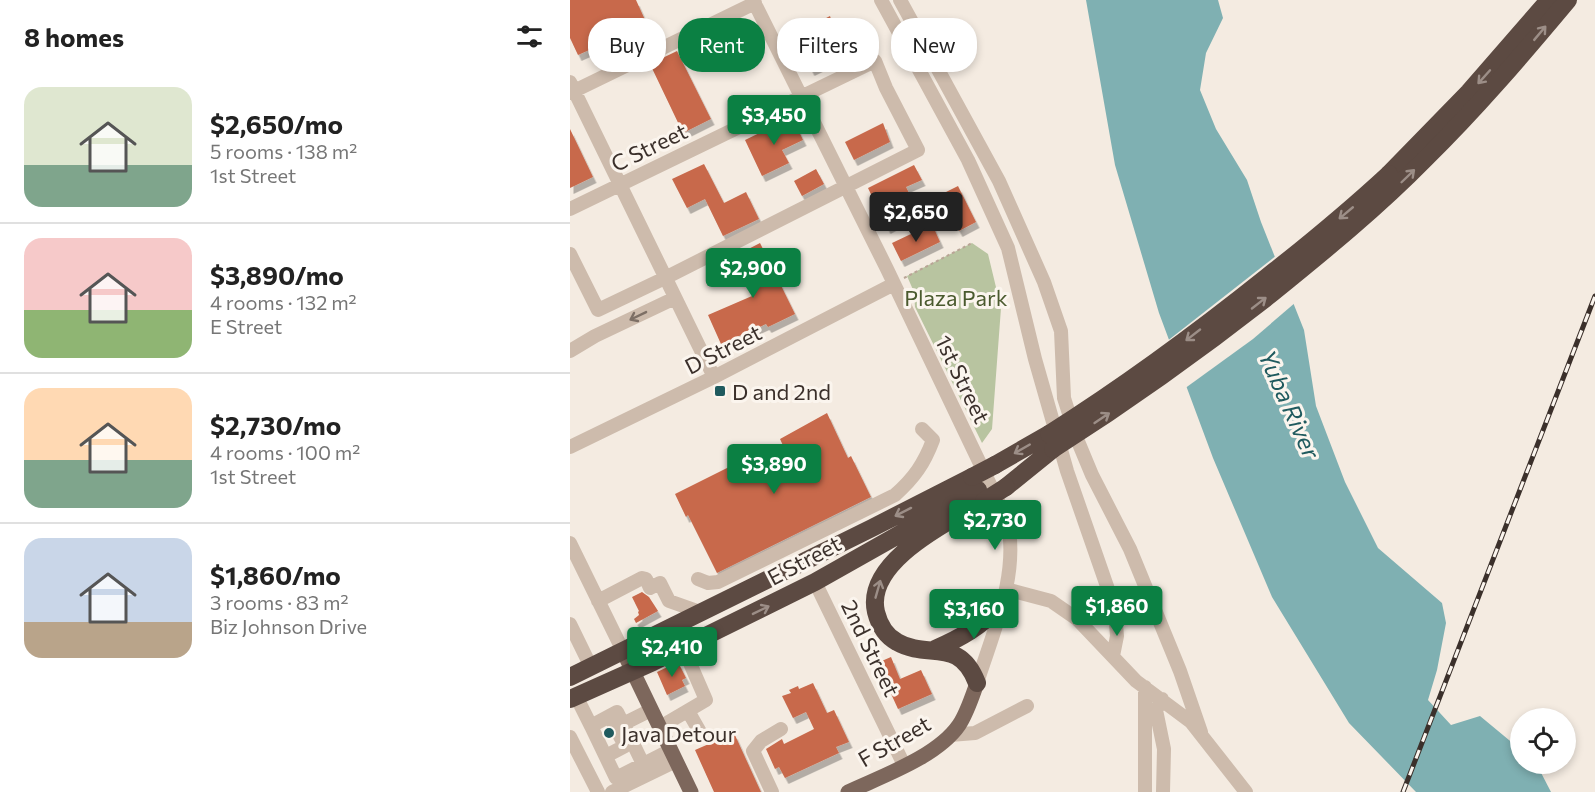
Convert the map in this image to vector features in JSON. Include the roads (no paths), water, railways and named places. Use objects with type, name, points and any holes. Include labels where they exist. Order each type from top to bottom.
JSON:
[{"type":"highway","points":[[1051,441],[1248,292],[1361,200],[1462,100],[1548,0]]},
{"type":"highway","points":[[1051,441],[1099,420],[1246,314],[1347,232],[1424,160],[1479,104],[1508,73],[1568,0]]},
{"type":"highway","name":"E Street","points":[[573,697],[683,647],[815,582],[1001,477],[1051,441]]},
{"type":"highway","points":[[977,683],[974,673],[964,661],[952,654],[902,644],[885,632],[876,611],[875,599],[877,587],[884,574],[898,557],[978,489]]},
{"type":"highway","name":"E Street","points":[[570,677],[702,613],[978,489]]},
{"type":"highway","points":[[935,649],[966,635],[979,626],[1003,597]]},
{"type":"main road","points":[[623,651],[691,792]]},
{"type":"main road","name":"F Street","points":[[848,792],[926,753],[950,735],[964,717],[977,683]]},
{"type":"street","points":[[881,0],[962,150],[994,213],[1008,248],[1035,359],[1067,471],[1109,592],[1117,636],[1113,656]]},
{"type":"street","points":[[900,0],[999,181],[1044,282],[1061,331],[1065,398],[1077,439],[1092,475],[1130,549],[1180,671],[1201,732]]},
{"type":"street","points":[[714,377],[572,88],[754,2]]},
{"type":"street","name":"1st Street","points":[[754,2],[894,284],[1007,520],[1011,559],[1003,597]]},
{"type":"street","name":"C Street","points":[[570,209],[875,61],[886,88],[918,150],[846,187]]},
{"type":"street","points":[[570,254],[598,310],[846,187]]},
{"type":"street","name":"D Street","points":[[570,447],[714,377],[894,284]]},
{"type":"street","points":[[570,351],[675,298]]},
{"type":"street","points":[[698,579],[708,583],[718,582],[895,495],[912,479],[930,449],[933,440],[922,429]]},
{"type":"street","points":[[570,543],[574,563],[598,601],[623,651]]},
{"type":"street","points":[[598,601],[642,578],[646,579],[650,588],[660,583],[669,601],[702,613]]},
{"type":"street","name":"2nd Street","points":[[815,582],[904,765]]},
{"type":"street","points":[[1003,597],[1042,598],[1065,609],[1089,628],[1113,656],[1145,687],[1178,710],[1201,732],[1246,792]]},
{"type":"street","name":"F Street","points":[[977,683],[1003,597]]},
{"type":"street","points":[[570,624],[591,667]]},
{"type":"street","points":[[660,727],[706,700],[683,647]]},
{"type":"street","points":[[1144,792],[1145,687]]},
{"type":"street","points":[[573,697],[591,726],[616,778],[643,764],[673,756]]},
{"type":"street","points":[[1162,699],[1156,710],[1164,749],[1163,792]]},
{"type":"street","points":[[950,735],[975,733],[1027,706]]},
{"type":"street","points":[[623,724],[651,710]]},
{"type":"street","points":[[688,711],[700,732]]},
{"type":"street","points":[[591,726],[617,712],[643,764]]},
{"type":"street","points":[[606,756],[625,746],[610,716]]},
{"type":"street","points":[[772,792],[753,751],[761,741],[781,729]]},
{"type":"street","points":[[570,737],[598,792]]},
{"type":"street","points":[[612,792],[673,756]]},
{"type":"street","points":[[1227,767],[1233,792]]},
{"type":"water","name":"Yuba River","points":[[1086,0],[1218,0],[1223,18],[1206,53],[1200,90],[1216,129],[1247,180],[1261,222],[1304,330],[1316,406],[1345,482],[1378,548],[1442,603],[1446,623],[1437,670],[1428,700],[1451,725],[1480,716],[1510,741],[1510,774],[1542,774],[1551,792],[1416,792],[1349,723],[1272,597],[1213,458],[1159,313],[1115,165]]},
{"type":"railway","points":[[1403,792],[1595,296]]},
{"type":"place","name":"D and 2nd","points":[[720,391]]},
{"type":"place","name":"Java Detour","points":[[609,733]]},
{"type":"park label","name":"Plaza Park","points":[[956,297]]}]
